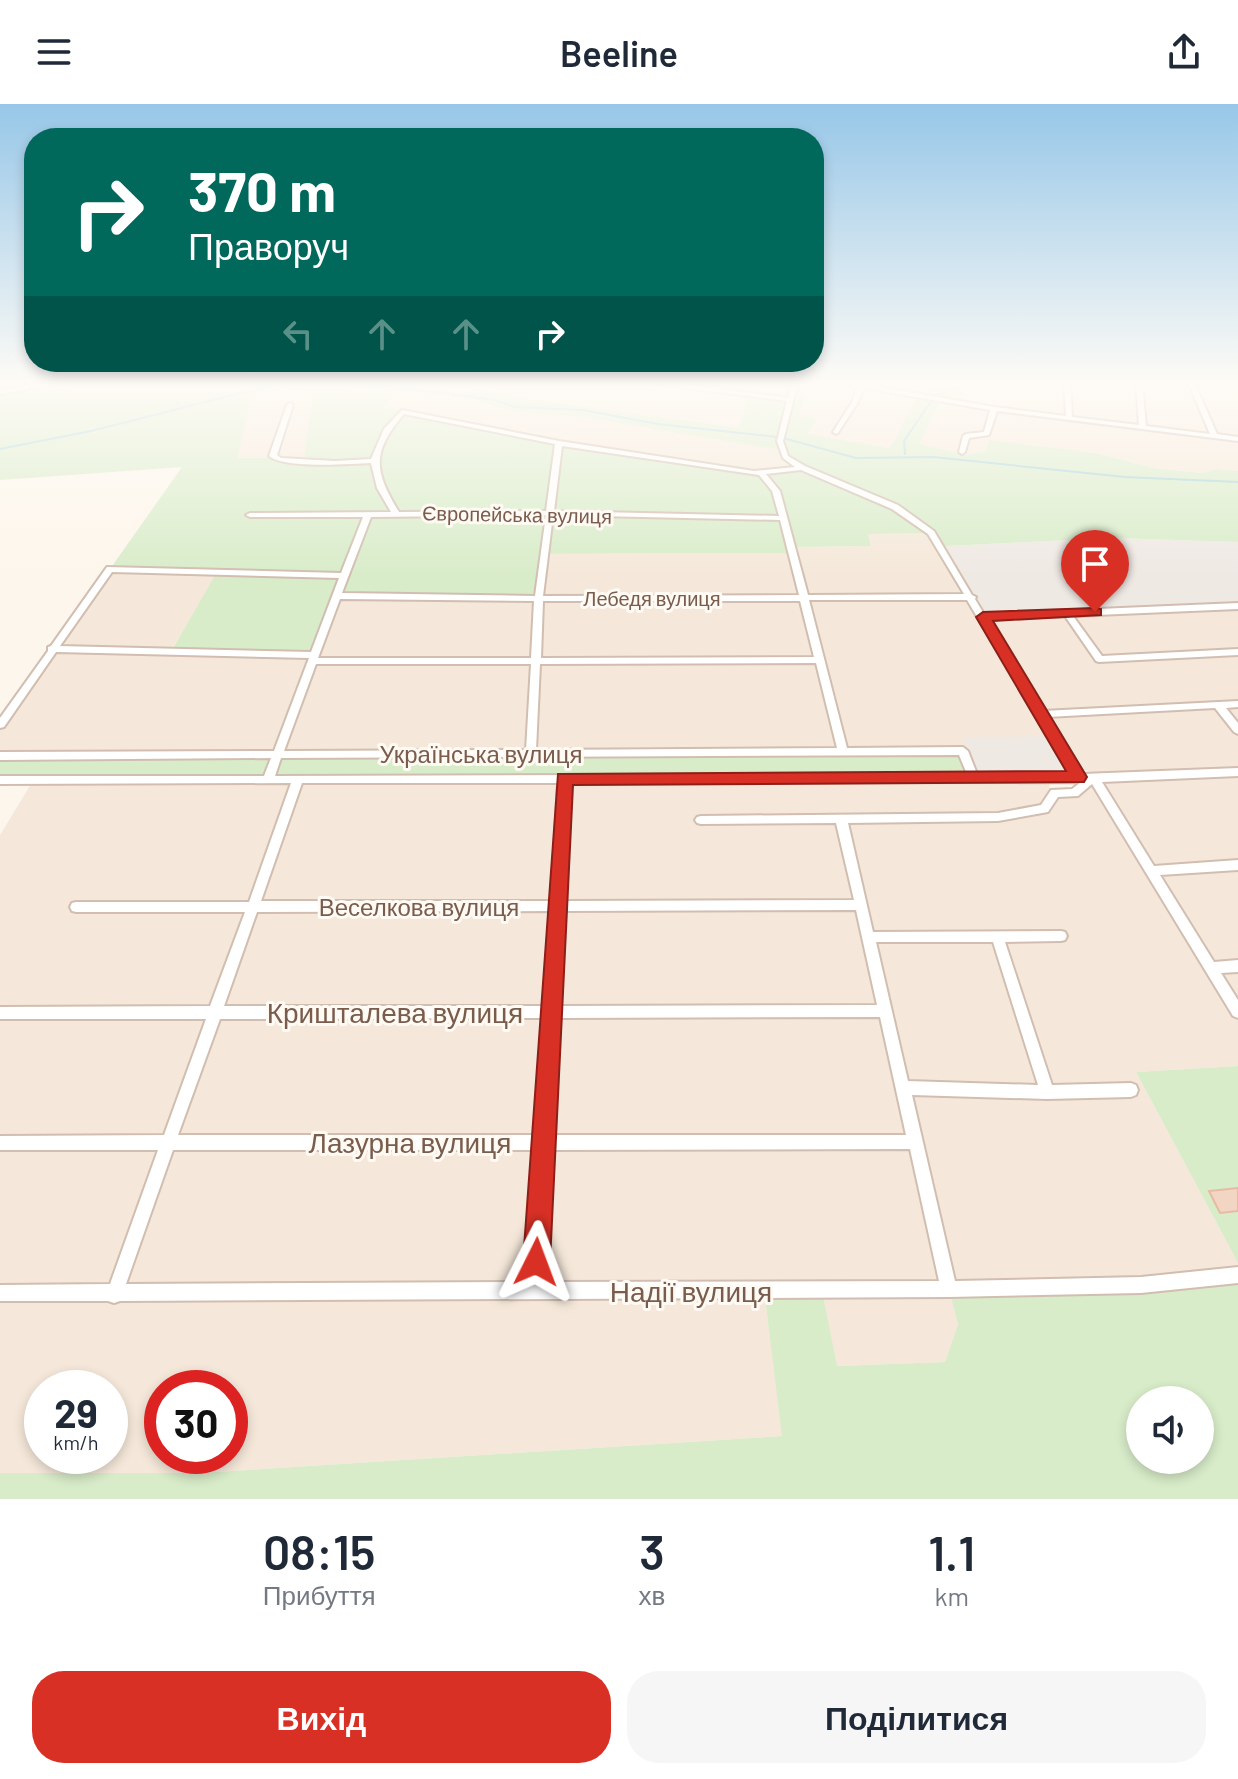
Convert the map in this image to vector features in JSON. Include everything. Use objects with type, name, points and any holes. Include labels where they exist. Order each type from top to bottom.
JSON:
[{"type":"street","points":[[276,447],[273,456],[279,460],[335,463],[374,461]]},
{"type":"street","points":[[380,447],[374,461],[381,488],[396,513]]},
{"type":"street","points":[[531,753],[539,597],[558,447]]},
{"type":"street","points":[[587,447],[761,473],[802,468]]},
{"type":"street","points":[[783,447],[785,457],[802,468],[882,500],[931,533],[1078,777]]},
{"type":"street","points":[[962,452],[963,447]]},
{"type":"street","points":[[761,473],[776,491],[784,518],[843,751]]},
{"type":"street","name":"Європейська вулиця","points":[[250,515],[549,513],[784,518]]},
{"type":"street","points":[[268,780],[367,516]]},
{"type":"street","points":[[0,725],[110,569],[345,576]]},
{"type":"street","name":"Лебедя вулиця","points":[[337,596],[970,597]]},
{"type":"street","points":[[983,617],[1238,606]]},
{"type":"street","points":[[1067,613],[1099,659],[1238,652]]},
{"type":"street","points":[[51,649],[314,658],[820,660]]},
{"type":"street","points":[[1041,714],[1238,704]]},
{"type":"street","points":[[1218,705],[1238,730]]},
{"type":"street","name":"Українська вулиця","points":[[0,756],[963,751],[973,777]]},
{"type":"street","points":[[0,780],[1094,778],[1238,772]]},
{"type":"street","points":[[1048,777],[1055,793]]},
{"type":"street","points":[[1055,793],[1074,793],[1094,778]]},
{"type":"street","points":[[1094,778],[1238,1012]]},
{"type":"street","points":[[534,1292],[564,779]]},
{"type":"street","points":[[114,1295],[298,780]]},
{"type":"street","points":[[701,820],[1020,815],[1044,809],[1055,793]]},
{"type":"street","points":[[841,818],[949,1289]]},
{"type":"street","points":[[1151,871],[1238,865]]},
{"type":"street","name":"Веселкова вулиця","points":[[76,907],[858,905]]},
{"type":"street","points":[[997,936],[1047,1092]]},
{"type":"street","points":[[868,937],[1061,936]]},
{"type":"street","points":[[1211,968],[1238,966]]},
{"type":"street","name":"Кришталева вулиця","points":[[0,1013],[885,1011]]},
{"type":"street","points":[[903,1088],[1047,1092],[1131,1090]]},
{"type":"street","name":"Лазурна вулиця","points":[[0,1143],[916,1142]]},
{"type":"street","name":"Надії вулиця","points":[[0,1293],[114,1295],[949,1289],[1141,1285],[1238,1275]]},
{"type":"shaded area","points":[[239,447],[306,447],[303,466],[235,464]]},
{"type":"shaded area","points":[[587,447],[764,447],[781,450],[802,468],[761,473]]},
{"type":"shaded area","points":[[933,447],[987,447],[986,451],[967,455]]},
{"type":"shaded area","points":[[1047,447],[1238,447],[1238,471],[1217,469],[1202,473],[1154,468],[1095,453]]},
{"type":"shaded area","points":[[931,533],[1050,736],[976,773],[0,776],[0,725],[110,569],[218,572],[170,652],[337,596],[544,554],[793,553],[792,547],[871,546],[868,534]]},
{"type":"shaded area","points":[[1113,538],[1238,542],[1238,604],[985,614],[945,546]]},
{"type":"shaded area","points":[[1238,604],[1238,769],[1097,774],[1081,769],[985,614]]},
{"type":"shaded area","points":[[1050,736],[1067,771],[976,773],[963,737]]},
{"type":"shaded area","points":[[1238,776],[1238,1066],[1136,1072],[1238,1263],[1238,1275],[950,1290],[958,1324],[945,1362],[836,1366],[822,1290],[764,1291],[783,1436],[248,1470],[248,1370],[144,1370],[144,1473],[128,1473],[128,1370],[24,1370],[24,1473],[0,1473],[0,835],[31,784],[1047,780],[1053,795],[1076,796],[1096,781]]},
{"type":"green space","points":[[0,447],[239,447],[237,458],[304,458],[306,447],[586,447],[754,473],[800,468],[781,450],[764,447],[933,447],[967,455],[986,451],[987,447],[1047,447],[1095,453],[1154,468],[1202,473],[1217,469],[1238,471],[1238,542],[1113,538],[945,546],[931,533],[868,534],[871,546],[793,547],[794,553],[544,554],[539,597],[337,596],[315,655],[170,653],[217,572],[110,569],[182,467],[0,480]]},
{"type":"green space","points":[[963,751],[971,773],[0,776],[0,756]]},
{"type":"green space","points":[[1238,1066],[1238,1263],[1136,1072]]},
{"type":"green space","points":[[1238,1275],[1238,1499],[0,1499],[0,1473],[248,1474],[248,1470],[782,1436],[764,1290],[822,1290],[837,1366],[945,1362],[958,1324],[949,1289]]},
{"type":"building","points":[[1238,1188],[1238,1211],[1220,1213],[1209,1191]]},
{"type":"waterway","points":[[0,449],[10,447]]},
{"type":"waterway","points":[[816,447],[856,458],[933,457],[1125,477],[1238,482]]},
{"type":"waterway","points":[[904,447],[905,454]]},
{"type":"route","points":[[536,1262],[564,779],[1078,777],[983,617],[1095,612]]}]
